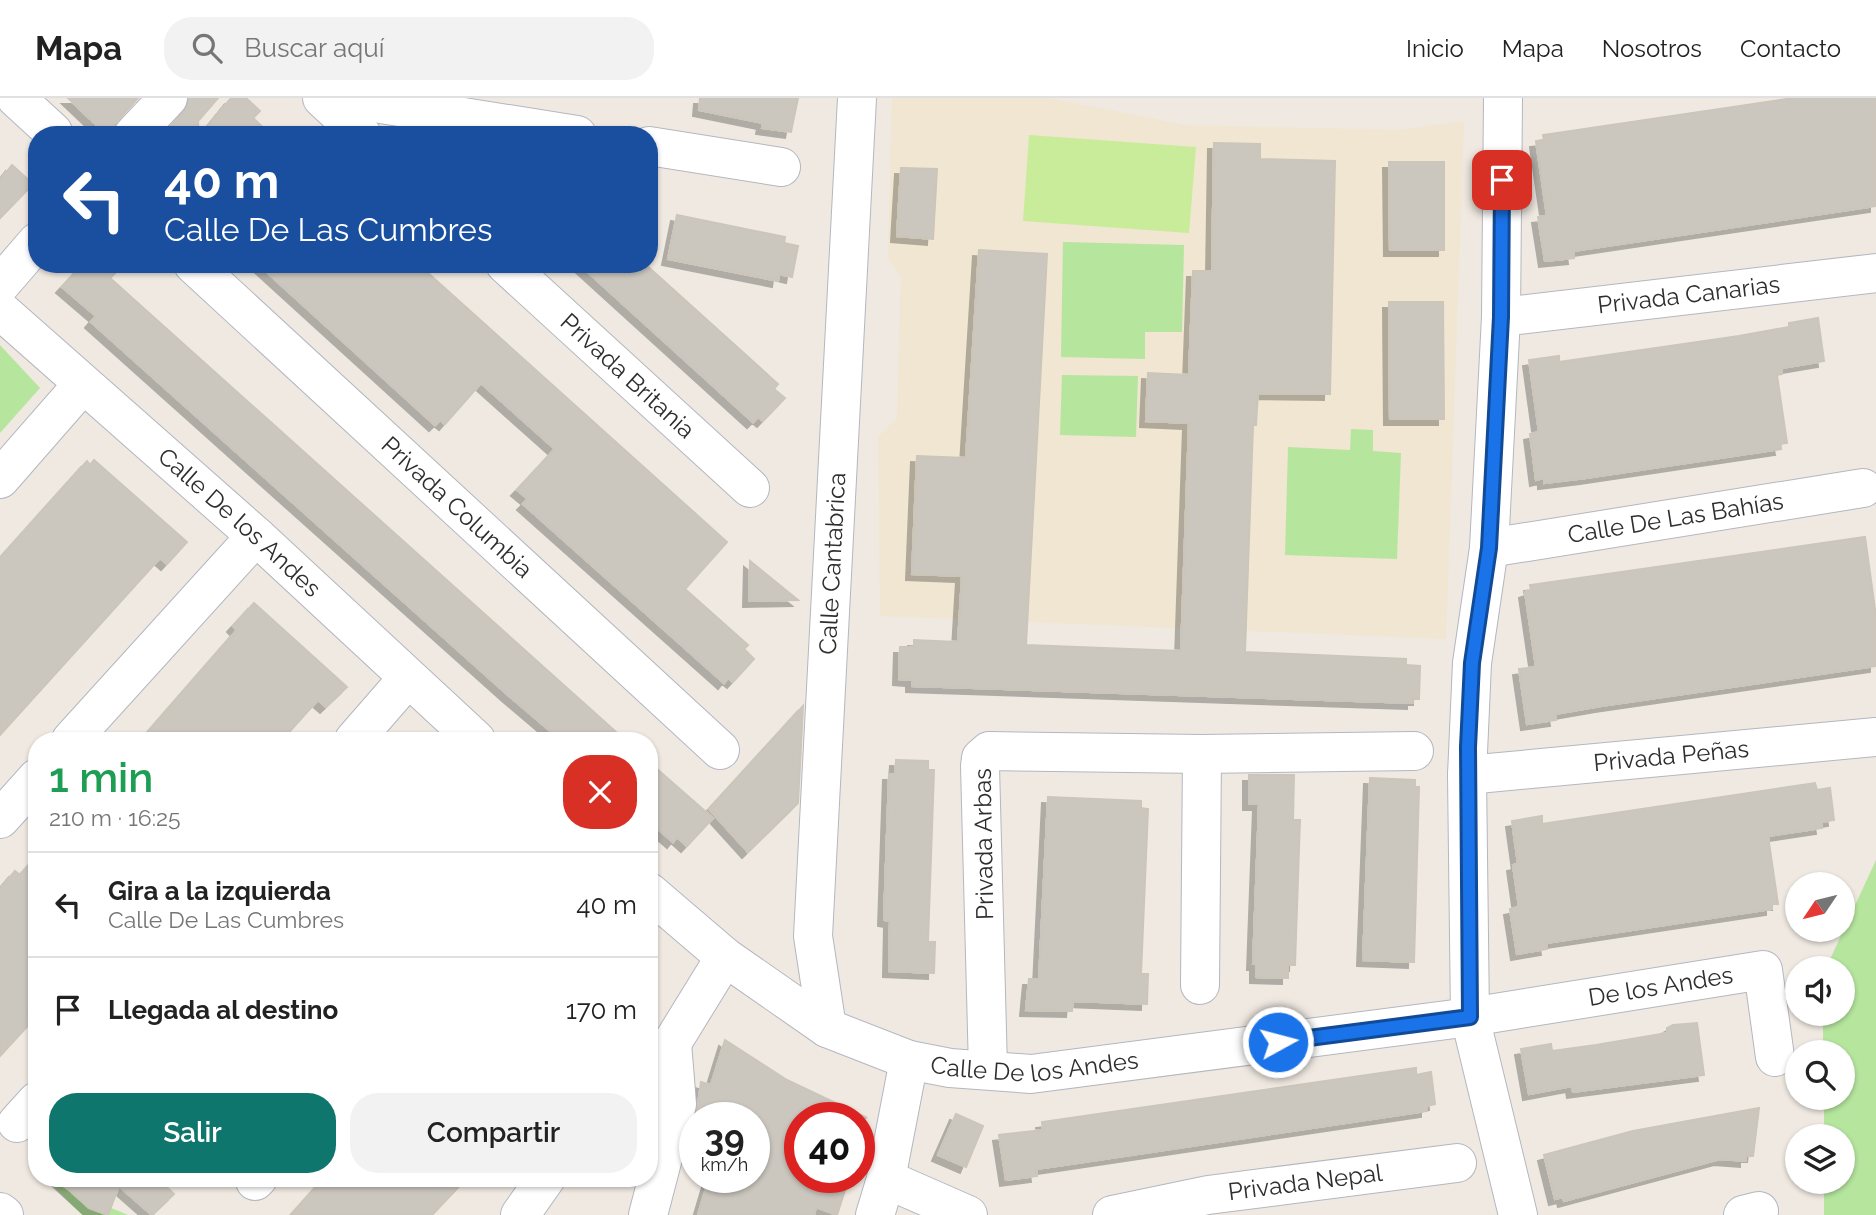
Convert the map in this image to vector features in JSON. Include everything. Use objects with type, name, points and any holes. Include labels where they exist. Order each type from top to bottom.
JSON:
[{"type":"street","points":[[16,98],[46,126]]},
{"type":"street","points":[[142,126],[168,98]]},
{"type":"street","points":[[322,98],[352,126]]},
{"type":"street","points":[[343,98],[521,126]]},
{"type":"street","name":"Calle Cantabrica","points":[[827,1028],[813,936],[857,98]]},
{"type":"street","points":[[1503,98],[1501,317],[1489,548],[1472,663],[1467,775],[1470,1017],[1518,1215]]},
{"type":"street","points":[[658,147],[780,167]]},
{"type":"street","points":[[0,285],[28,252]]},
{"type":"street","name":"Privada Columbia","points":[[203,273],[720,750]]},
{"type":"street","name":"Privada Britania","points":[[515,273],[750,488]]},
{"type":"street","name":"Privada Canarias","points":[[1501,317],[1876,273]]},
{"type":"street","name":"Calle De los Andes","points":[[0,310],[256,536],[467,732]]},
{"type":"street","points":[[0,479],[83,384]]},
{"type":"street","name":"Calle De Las Bahías","points":[[1489,548],[1863,488]]},
{"type":"street","points":[[78,732],[256,536]]},
{"type":"street","points":[[361,732],[408,678]]},
{"type":"street","name":"Privada Peñas","points":[[1467,775],[1876,737]]},
{"type":"street","name":"Privada Arbas","points":[[988,1069],[981,758],[989,751],[1202,754],[1414,751]]},
{"type":"street","points":[[1200,985],[1202,754]]},
{"type":"street","points":[[0,819],[28,788]]},
{"type":"street","name":"Calle De los Andes","points":[[658,900],[725,957],[827,1028],[909,1060],[950,1068],[1031,1074],[1470,1017]]},
{"type":"street","points":[[658,1177],[677,1104],[661,1050],[725,957]]},
{"type":"street","name":"De los Andes","points":[[1470,1017],[1763,970],[1775,1057]]},
{"type":"street","points":[[875,1215],[886,1179],[909,1060]]},
{"type":"street","name":"Privada Nepal","points":[[1112,1215],[1208,1195],[1457,1163]]},
{"type":"street","points":[[886,1179],[968,1215]]},
{"type":"street","points":[[520,1215],[540,1187]]},
{"type":"street","points":[[648,1215],[655,1187]]},
{"type":"shaded area","points":[[892,98],[1047,98],[1186,125],[1399,130],[1464,121],[1446,639],[880,616],[878,437],[897,418],[901,278],[888,258]]},
{"type":"green space","points":[[1029,135],[1196,147],[1189,233],[1023,221]]},
{"type":"green space","points":[[1063,242],[1184,245],[1182,332],[1145,332],[1145,359],[1061,357]]},
{"type":"green space","points":[[0,345],[40,388],[0,433]]},
{"type":"green space","points":[[1062,375],[1138,376],[1136,437],[1060,435]]},
{"type":"green space","points":[[1351,429],[1373,430],[1373,451],[1401,453],[1397,559],[1285,555],[1288,447],[1350,450]]},
{"type":"green space","points":[[1876,860],[1876,1215],[1824,1215],[1824,1194],[1855,1194],[1855,1124],[1824,1124],[1824,1110],[1855,1110],[1855,1040],[1823,1040],[1823,1026],[1855,1026],[1855,956],[1832,956],[1838,942],[1855,942],[1855,905]]},
{"type":"green space","points":[[54,1187],[61,1187],[128,1215],[82,1215]]},
{"type":"building","points":[[68,98],[138,98],[115,126],[98,126]]},
{"type":"building","points":[[189,98],[218,98],[198,121],[198,126],[171,126],[184,112]]},
{"type":"building","points":[[231,98],[246,98],[260,111],[253,118],[261,126],[208,126]]},
{"type":"building","points":[[700,98],[798,98],[791,132],[762,128],[763,123],[699,110]]},
{"type":"building","points":[[1793,98],[1876,98],[1876,206],[1573,251],[1574,258],[1545,261],[1538,217],[1547,216],[1536,141],[1544,140],[1543,135]]},
{"type":"building","points":[[1214,143],[1260,144],[1260,159],[1335,161],[1330,394],[1258,393],[1256,425],[1253,425],[1245,652],[1406,659],[1406,665],[1420,666],[1419,699],[1413,699],[1413,703],[912,686],[912,680],[899,679],[900,647],[914,647],[914,640],[958,642],[962,576],[912,574],[917,456],[966,458],[979,250],[1047,254],[1026,645],[1181,651],[1189,423],[1146,421],[1148,373],[1189,375],[1193,271],[1212,271]]},
{"type":"building","points":[[1389,162],[1444,162],[1444,250],[1390,250]]},
{"type":"building","points":[[12,165],[28,179],[28,189],[0,218],[0,180]]},
{"type":"building","points":[[901,168],[937,169],[933,239],[897,236]]},
{"type":"building","points":[[677,215],[785,237],[784,243],[798,246],[792,277],[779,274],[778,281],[668,259]]},
{"type":"building","points":[[75,273],[115,273],[110,278],[616,732],[552,732],[91,322],[96,316],[62,287]]},
{"type":"building","points":[[268,273],[428,273],[727,542],[685,589],[748,645],[744,649],[754,659],[733,682],[728,678],[724,683],[523,504],[528,499],[517,490],[555,449],[481,383],[445,424],[440,420],[435,425]]},
{"type":"building","points":[[589,273],[655,273],[778,384],[774,389],[785,398],[763,421],[758,417],[753,422]]},
{"type":"building","points":[[1389,302],[1443,302],[1444,419],[1390,419]]},
{"type":"building","points":[[1818,318],[1824,361],[1782,368],[1782,374],[1777,375],[1787,443],[1780,444],[1781,449],[1586,478],[1544,483],[1544,478],[1536,480],[1530,434],[1539,432],[1529,360],[1559,356],[1559,362],[1739,336],[1789,327],[1789,323]]},
{"type":"building","points":[[94,460],[187,542],[167,564],[160,558],[0,735],[0,558],[87,461],[90,465]]},
{"type":"building","points":[[1865,537],[1876,616],[1876,666],[1601,706],[1555,714],[1556,720],[1527,724],[1519,669],[1536,667],[1525,592],[1531,590],[1530,585]]},
{"type":"building","points":[[750,561],[798,600],[749,601]]},
{"type":"building","points":[[254,603],[347,687],[326,707],[318,700],[289,732],[148,732],[237,630],[233,626]]},
{"type":"building","points":[[803,706],[798,803],[748,852],[709,809]]},
{"type":"building","points":[[896,760],[928,761],[928,770],[934,770],[928,942],[935,942],[934,973],[889,971],[890,921],[884,920],[889,774],[895,774]]},
{"type":"building","points":[[658,770],[713,818],[687,846],[677,837],[673,842],[658,829]]},
{"type":"building","points":[[1249,775],[1294,775],[1293,820],[1300,820],[1295,965],[1288,965],[1288,978],[1256,977],[1256,964],[1253,964],[1259,804],[1249,804]]},
{"type":"building","points":[[1370,778],[1415,780],[1415,787],[1419,787],[1414,962],[1363,960]]},
{"type":"building","points":[[1815,783],[1817,790],[1830,788],[1834,820],[1821,822],[1822,828],[1768,836],[1778,904],[1772,904],[1772,909],[1546,943],[1547,949],[1517,954],[1510,909],[1519,907],[1513,865],[1518,864],[1512,821],[1542,816],[1542,824]]},
{"type":"building","points":[[1048,797],[1141,801],[1141,808],[1148,809],[1141,974],[1148,974],[1147,1004],[1073,1001],[1072,1011],[1026,1010],[1029,979],[1039,979]]},
{"type":"building","points":[[28,866],[28,1025],[0,1056],[0,889],[15,871],[20,875]]},
{"type":"building","points":[[1697,1023],[1704,1075],[1573,1092],[1572,1086],[1529,1094],[1521,1049],[1551,1044],[1552,1051],[1596,1045],[1667,1033],[1667,1028],[1673,1025]]},
{"type":"building","points":[[725,1040],[787,1080],[833,1102],[784,1102],[784,1193],[844,1193],[837,1215],[816,1207],[814,1215],[698,1215],[705,1193],[770,1193],[770,1102],[698,1102],[701,1082],[711,1085]]},
{"type":"building","points":[[1416,1068],[1416,1075],[1431,1072],[1435,1104],[1427,1106],[1427,1111],[1036,1169],[1037,1176],[1006,1180],[999,1135],[1043,1130],[1042,1122]]},
{"type":"building","points":[[1759,1108],[1753,1156],[1746,1156],[1746,1161],[1720,1159],[1564,1201],[1563,1197],[1555,1199],[1544,1155],[1633,1131]]},
{"type":"building","points":[[956,1114],[983,1126],[966,1167],[938,1155]]},
{"type":"building","points":[[66,1187],[119,1187],[108,1215],[89,1208]]},
{"type":"building","points":[[120,1187],[167,1187],[174,1194],[152,1215]]},
{"type":"building","points":[[316,1187],[458,1187],[432,1215],[291,1215]]},
{"type":"route","points":[[1278,1042],[1470,1017],[1468,747],[1472,663],[1489,548],[1501,317],[1502,180]]}]
